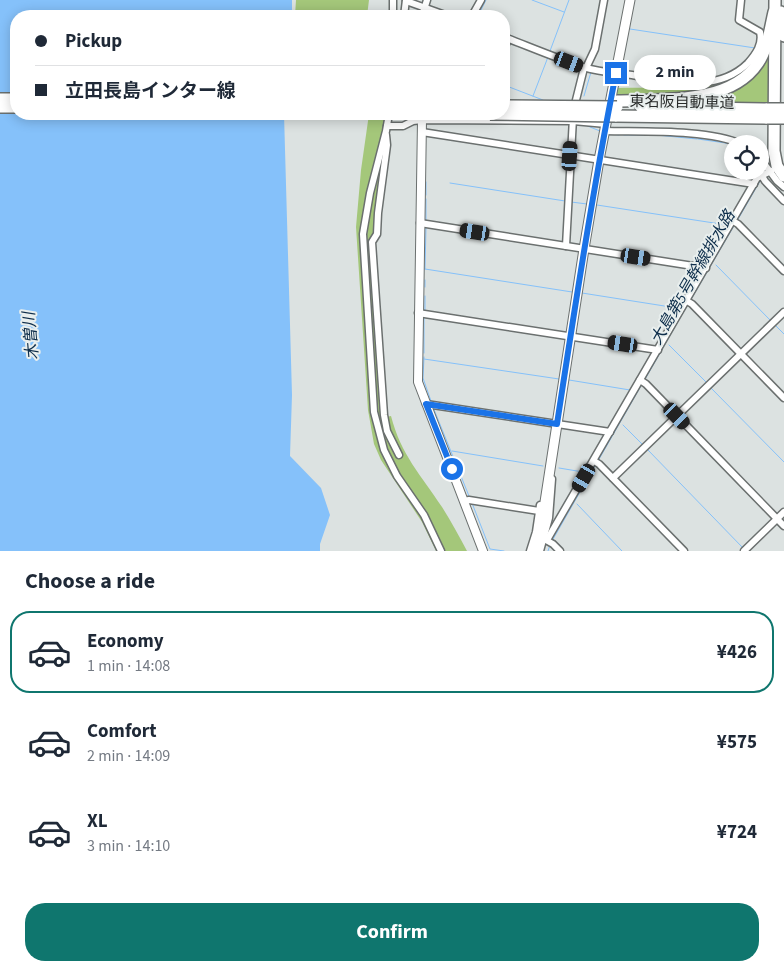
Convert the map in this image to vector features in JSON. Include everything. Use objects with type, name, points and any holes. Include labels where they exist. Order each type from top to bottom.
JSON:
[{"type":"highway","points":[[510,106],[616,108],[713,93],[732,86],[747,76],[758,63],[781,0]]},
{"type":"highway","points":[[777,8],[784,36]]},
{"type":"highway","points":[[777,8],[779,137],[780,154],[784,166]]},
{"type":"highway","points":[[777,8],[774,151],[777,166],[784,176]]},
{"type":"highway","name":"東名阪自動車道","points":[[616,108],[685,119],[767,116],[784,109]]},
{"type":"highway","name":"東名阪自動車道","points":[[510,113],[616,108],[767,116]]},
{"type":"highway","points":[[767,116],[784,119]]},
{"type":"main road","points":[[535,551],[541,528],[599,160],[630,0]]},
{"type":"street","points":[[406,0],[431,10]]},
{"type":"street","points":[[425,8],[428,0]]},
{"type":"street","points":[[566,246],[570,156],[576,98],[585,68],[595,50],[604,0]]},
{"type":"street","points":[[510,40],[585,68],[689,83],[720,80],[734,74],[753,58],[761,39],[758,30],[739,20],[741,1],[734,0]]},
{"type":"street","points":[[510,118],[573,121],[605,128],[706,135],[724,138]]},
{"type":"street","points":[[388,120],[370,192],[364,234],[374,412],[384,450],[397,476],[424,515],[441,551]]},
{"type":"street","points":[[387,128],[403,126],[416,120]]},
{"type":"street","points":[[424,120],[418,382],[483,551]]},
{"type":"street","points":[[387,128],[387,145],[377,234],[372,242],[384,416],[391,442],[399,455]]},
{"type":"street","points":[[422,132],[754,184]]},
{"type":"street","points":[[769,169],[784,187]]},
{"type":"street","points":[[540,551],[596,462],[610,432],[642,382],[658,350],[689,302],[706,268],[735,222],[757,180]]},
{"type":"street","points":[[765,180],[784,201]]},
{"type":"street","points":[[735,222],[784,270]]},
{"type":"street","points":[[420,223],[706,268]]},
{"type":"street","points":[[689,302],[784,398]]},
{"type":"street","points":[[613,478],[784,312]]},
{"type":"street","points":[[418,313],[658,350]]},
{"type":"street","points":[[642,382],[784,526]]},
{"type":"street","points":[[426,404],[610,432]]},
{"type":"street","points":[[530,551],[536,532],[551,460]]},
{"type":"street","points":[[548,541],[551,501],[551,460]]},
{"type":"street","points":[[596,462],[684,551]]},
{"type":"street","points":[[464,500],[539,511]]},
{"type":"street","points":[[744,551],[784,512]]},
{"type":"street","points":[[548,541],[560,551]]},
{"type":"green space","points":[[296,0],[369,0],[368,10],[295,10]]},
{"type":"green space","points":[[772,39],[770,103],[668,101],[728,91]]},
{"type":"green space","points":[[741,73],[739,77],[707,90],[666,95],[615,95],[617,88],[696,86],[727,79]]},
{"type":"green space","points":[[368,120],[385,120],[367,191],[361,232],[371,413],[381,450],[422,516],[438,551],[436,551],[422,522],[381,460],[374,444],[368,410],[356,227]]},
{"type":"green space","points":[[385,143],[375,233],[371,242],[382,417],[393,442],[386,417],[391,416],[400,442],[412,464],[445,512],[467,551],[444,551],[386,450],[378,419],[366,243],[369,214]]},
{"type":"water","name":"木曽川","points":[[0,0],[292,0],[292,10],[10,10],[10,120],[284,120],[292,395],[290,456],[321,488],[330,515],[320,544],[320,551],[0,551]]},
{"type":"waterway","points":[[481,10],[486,0]]},
{"type":"waterway","points":[[532,0],[564,12]]},
{"type":"waterway","points":[[550,51],[569,0]]},
{"type":"waterway","points":[[630,29],[755,48],[757,42]]},
{"type":"waterway","points":[[533,96],[548,57]]},
{"type":"waterway","points":[[584,96],[591,72]]},
{"type":"waterway","points":[[510,87],[543,100]]},
{"type":"waterway","points":[[533,124],[569,124]]},
{"type":"waterway","points":[[585,125],[600,131]]},
{"type":"waterway","points":[[611,134],[619,135]]},
{"type":"waterway","points":[[624,135],[654,135]]},
{"type":"waterway","points":[[656,135],[697,139]]},
{"type":"waterway","points":[[698,139],[724,143]]},
{"type":"waterway","name":"大島第5号幹線排水路","points":[[737,221],[762,180]]},
{"type":"waterway","points":[[426,182],[426,195]]},
{"type":"waterway","points":[[450,183],[565,201]]},
{"type":"waterway","points":[[426,199],[426,221]]},
{"type":"waterway","points":[[571,202],[587,204]]},
{"type":"waterway","points":[[597,205],[727,225]]},
{"type":"waterway","name":"大島第5号幹線排水路","points":[[690,301],[735,224]]},
{"type":"waterway","points":[[425,269],[426,227]]},
{"type":"waterway","points":[[716,265],[771,321]]},
{"type":"waterway","points":[[425,269],[572,292]]},
{"type":"waterway","points":[[425,280],[425,287]]},
{"type":"waterway","points":[[582,293],[677,308]]},
{"type":"waterway","points":[[425,296],[425,310]]},
{"type":"waterway","name":"大島第5号幹線排水路","points":[[644,381],[688,304]]},
{"type":"waterway","points":[[424,318],[424,353]]},
{"type":"waterway","points":[[774,324],[784,334]]},
{"type":"waterway","points":[[669,345],[707,383]]},
{"type":"waterway","points":[[424,357],[423,378],[431,401]]},
{"type":"waterway","points":[[424,359],[559,379]]},
{"type":"waterway","points":[[569,380],[630,390]]},
{"type":"waterway","name":"大島第5号幹線排水路","points":[[598,461],[642,384]]},
{"type":"waterway","points":[[711,388],[784,462]]},
{"type":"waterway","points":[[433,407],[469,496]]},
{"type":"waterway","points":[[623,425],[643,445]]},
{"type":"waterway","points":[[647,449],[743,548]]},
{"type":"waterway","points":[[452,451],[543,466]]},
{"type":"waterway","name":"大島第5号幹線排水路","points":[[552,541],[596,464]]},
{"type":"waterway","points":[[559,468],[583,472]]},
{"type":"waterway","points":[[472,503],[490,549],[504,551]]},
{"type":"waterway","points":[[577,504],[622,551]]},
{"type":"waterway","name":"大島第5号幹線排水路","points":[[548,551],[550,545]]},
{"type":"route","points":[[452,469],[426,404],[557,424],[584,249],[616,73]]}]
